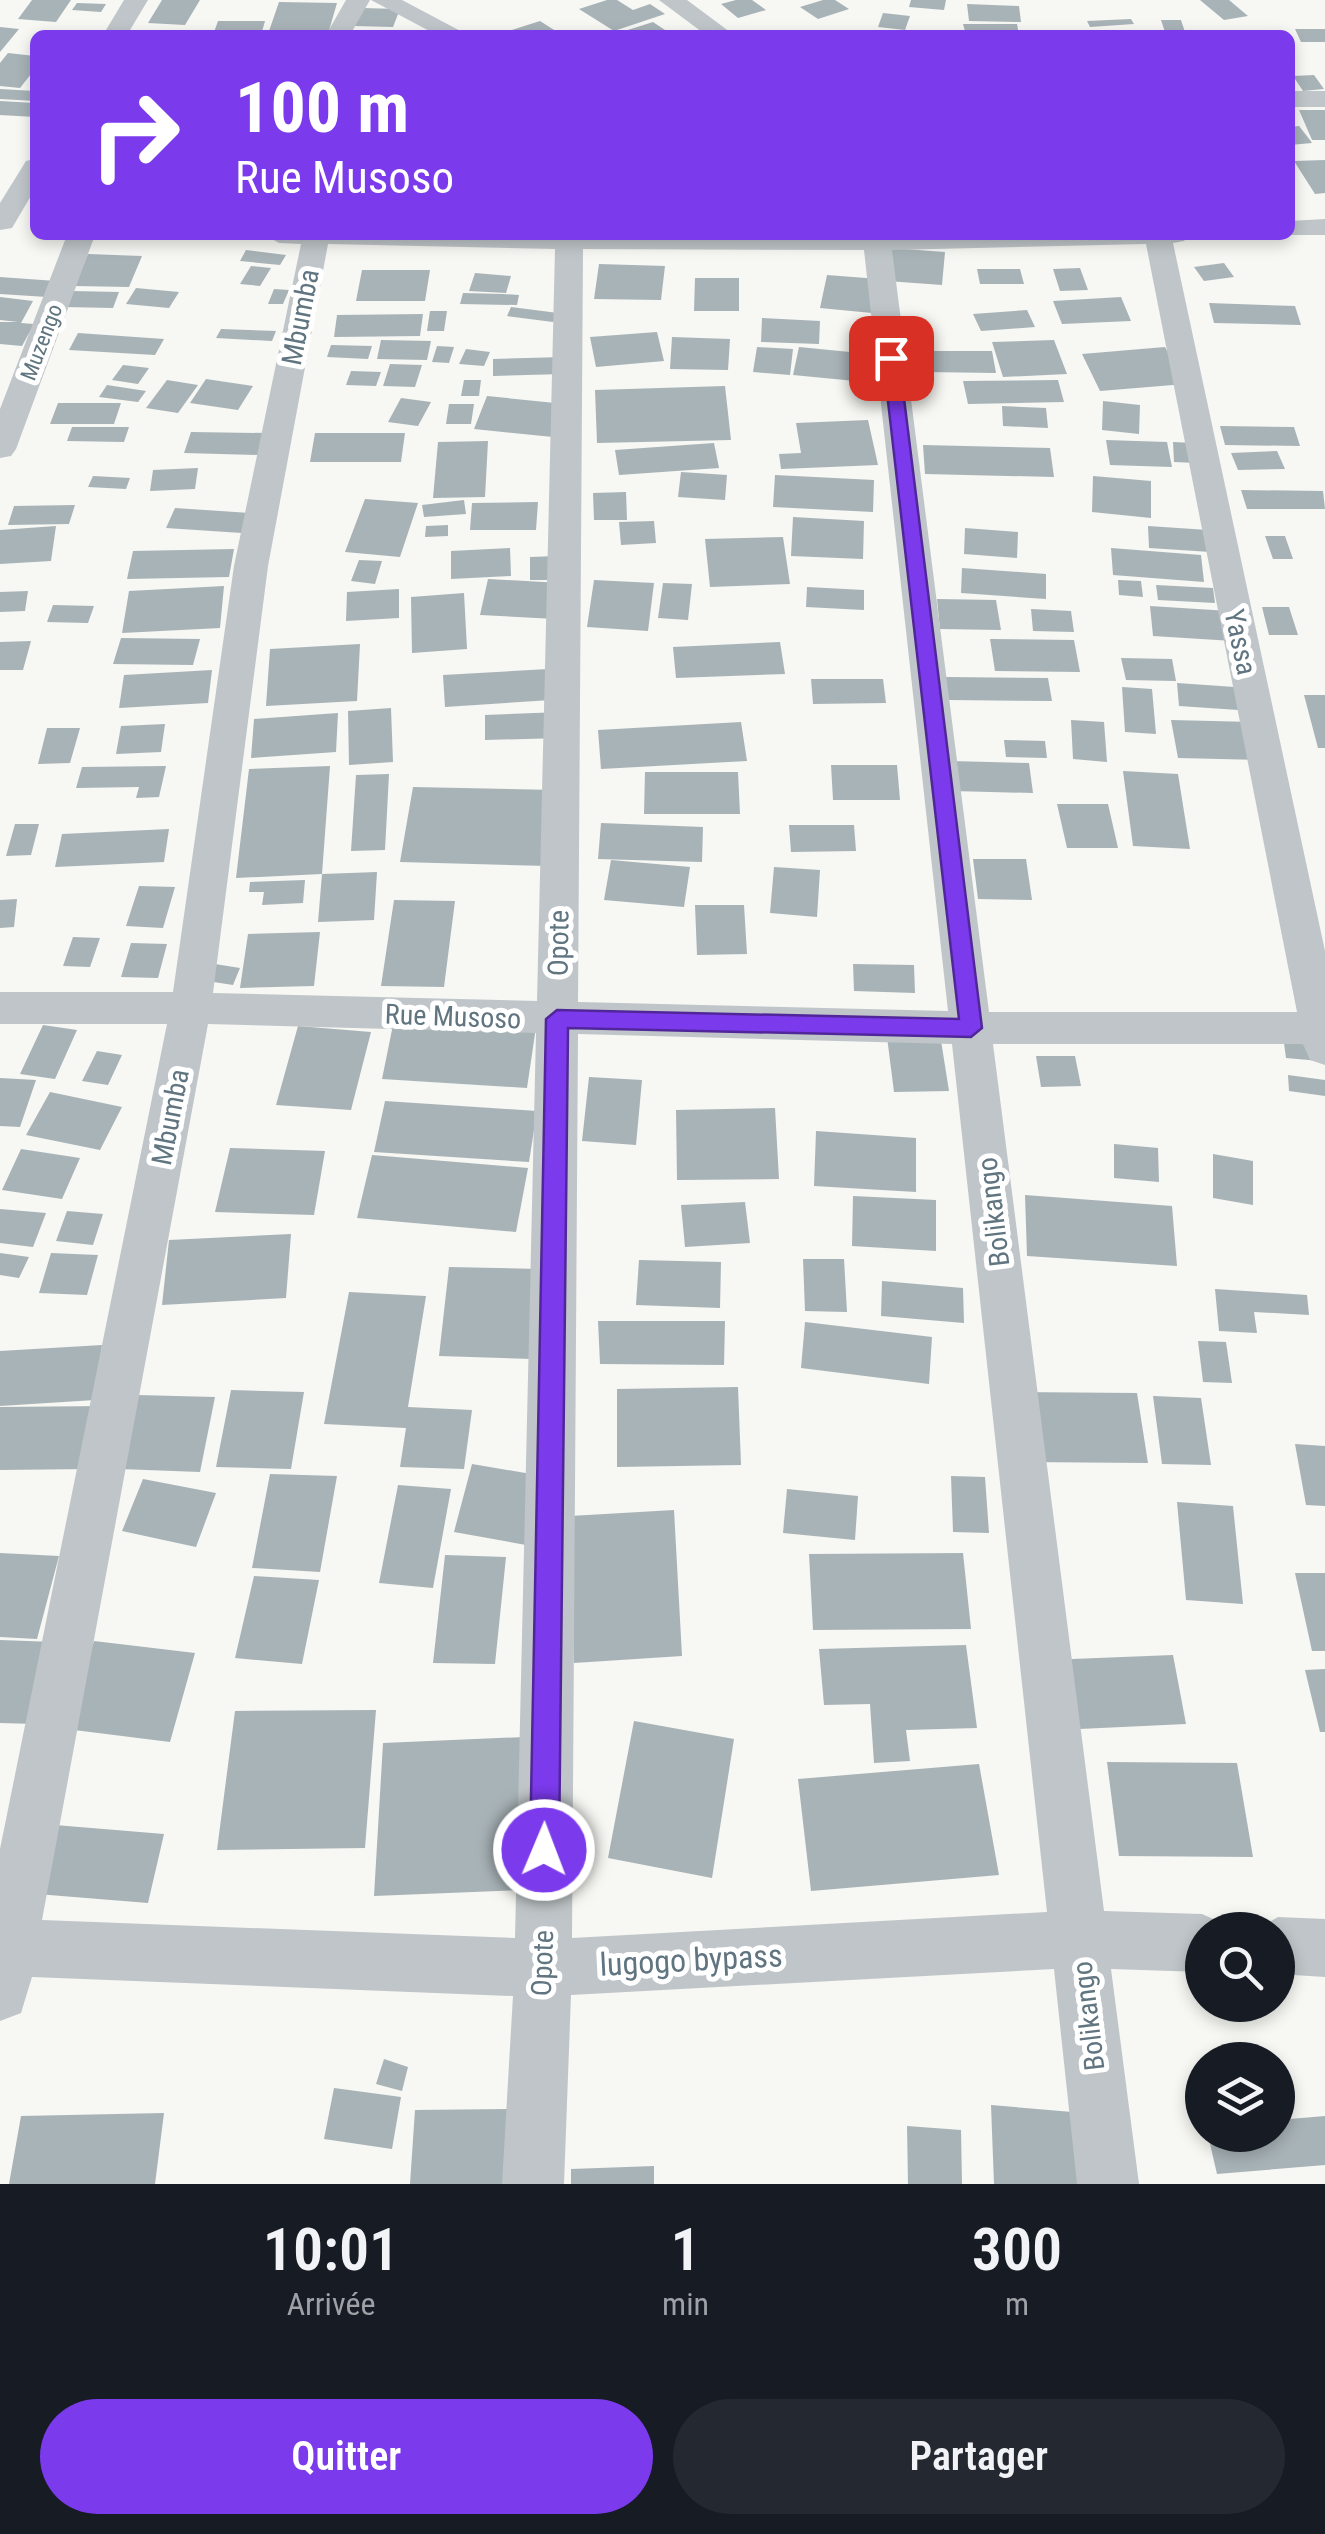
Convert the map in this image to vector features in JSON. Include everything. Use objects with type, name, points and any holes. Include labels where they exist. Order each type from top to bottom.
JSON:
[{"type":"street","points":[[118,30],[136,0]]},
{"type":"street","points":[[341,30],[358,0]]},
{"type":"street","points":[[383,0],[446,30]]},
{"type":"street","points":[[671,0],[715,30]]},
{"type":"street","points":[[1295,100],[1325,99]]},
{"type":"street","points":[[30,175],[1,222],[30,224]]},
{"type":"street","points":[[1295,229],[1325,227]]},
{"type":"street","name":"Muzengo","points":[[0,449],[79,240]]},
{"type":"street","name":"Mbumba","points":[[2,1962],[191,1008],[297,240]]},
{"type":"street","name":"Opote","points":[[533,2184],[542,1968],[569,240]]},
{"type":"street","name":"Bolikango","points":[[877,240],[1108,2184]]},
{"type":"street","name":"Yassa","points":[[1159,240],[1324,1035]]},
{"type":"street","name":"Rue Musoso","points":[[0,1008],[191,1008],[1324,1035]]},
{"type":"street","name":"lugogo bypass","points":[[2,1962],[542,1968],[1079,1939],[1185,1942]]},
{"type":"street","points":[[1295,1947],[1325,1948]]},
{"type":"building","points":[[32,0],[71,0],[56,22],[18,19]]},
{"type":"building","points":[[162,0],[200,0],[185,25],[148,23]]},
{"type":"building","points":[[617,0],[633,10],[650,4],[665,14],[612,30],[579,9]]},
{"type":"building","points":[[752,0],[766,10],[738,18],[721,4]]},
{"type":"building","points":[[835,0],[849,9],[818,19],[800,7]]},
{"type":"building","points":[[911,0],[946,0],[944,10],[909,7]]},
{"type":"building","points":[[1200,0],[1229,0],[1248,16],[1224,20]]},
{"type":"building","points":[[279,2],[337,3],[329,30],[269,30]]},
{"type":"building","points":[[77,3],[106,4],[101,12],[72,10]]},
{"type":"building","points":[[967,4],[1019,6],[1021,22],[969,21]]},
{"type":"building","points":[[362,8],[400,9],[393,27],[354,26]]},
{"type":"building","points":[[883,13],[910,16],[905,30],[878,27]]},
{"type":"building","points":[[1131,19],[1134,24],[1090,27],[1087,21]]},
{"type":"building","points":[[1161,20],[1181,20],[1184,30],[1164,30]]},
{"type":"building","points":[[218,21],[265,21],[262,30],[215,30]]},
{"type":"building","points":[[540,21],[554,30],[512,30]]},
{"type":"building","points":[[653,22],[665,30],[628,30]]},
{"type":"building","points":[[963,24],[1017,24],[1018,30],[965,30]]},
{"type":"building","points":[[0,27],[19,29],[0,52]]},
{"type":"building","points":[[1295,29],[1325,29],[1325,42],[1301,42]]},
{"type":"building","points":[[8,53],[30,55],[30,75],[20,88],[0,86],[0,63]]},
{"type":"building","points":[[1314,75],[1324,89],[1303,91],[1295,76]]},
{"type":"building","points":[[0,89],[30,91],[30,101],[0,99]]},
{"type":"building","points":[[0,101],[30,103],[30,117],[0,115]]},
{"type":"building","points":[[1299,110],[1325,110],[1325,140],[1312,140]]},
{"type":"building","points":[[1295,126],[1299,126],[1312,143],[1295,145]]},
{"type":"building","points":[[1325,160],[1325,193],[1315,194],[1295,161]]},
{"type":"building","points":[[890,248],[945,252],[942,285],[887,281]]},
{"type":"building","points":[[246,250],[286,255],[280,265],[240,261]]},
{"type":"building","points":[[88,254],[142,256],[129,287],[74,286]]},
{"type":"building","points":[[1224,263],[1234,277],[1204,281],[1194,267]]},
{"type":"building","points":[[599,264],[665,266],[661,300],[594,299]]},
{"type":"building","points":[[251,266],[271,268],[260,286],[240,284]]},
{"type":"building","points":[[1080,268],[1088,290],[1060,291],[1053,269]]},
{"type":"building","points":[[977,269],[1020,269],[1024,284],[980,284]]},
{"type":"building","points":[[362,270],[430,270],[425,301],[356,301]]},
{"type":"building","points":[[475,273],[511,276],[506,293],[469,291]]},
{"type":"building","points":[[827,275],[879,279],[872,313],[820,308]]},
{"type":"building","points":[[0,277],[56,281],[47,297],[0,294]]},
{"type":"building","points":[[695,278],[739,278],[739,311],[694,311]]},
{"type":"building","points":[[136,288],[179,292],[169,308],[126,304]]},
{"type":"building","points":[[274,289],[289,290],[283,304],[268,304]]},
{"type":"building","points":[[71,291],[119,292],[113,308],[64,307]]},
{"type":"building","points":[[463,293],[519,295],[517,305],[460,304]]},
{"type":"building","points":[[0,297],[33,301],[21,323],[34,324],[22,346],[0,344],[0,322],[18,322],[0,320]]},
{"type":"building","points":[[1121,297],[1131,321],[1062,324],[1053,301]]},
{"type":"building","points":[[1209,303],[1295,306],[1301,325],[1214,323]]},
{"type":"building","points":[[511,307],[558,313],[553,322],[507,316]]},
{"type":"building","points":[[1027,310],[1035,327],[981,331],[973,314]]},
{"type":"building","points":[[430,311],[447,311],[444,331],[427,331]]},
{"type":"building","points":[[423,314],[420,336],[334,337],[337,315]]},
{"type":"building","points":[[762,318],[820,321],[819,344],[761,342]]},
{"type":"building","points":[[221,329],[276,331],[272,341],[216,338]]},
{"type":"building","points":[[657,332],[664,361],[596,367],[590,337]]},
{"type":"building","points":[[78,333],[164,339],[155,355],[69,350]]},
{"type":"building","points":[[672,337],[730,339],[728,370],[670,369]]},
{"type":"building","points":[[381,340],[431,341],[427,360],[377,359]]},
{"type":"building","points":[[1054,340],[1067,374],[1003,377],[992,342]]},
{"type":"building","points":[[331,345],[372,346],[368,359],[327,357]]},
{"type":"building","points":[[437,346],[454,347],[449,363],[432,362]]},
{"type":"building","points":[[757,347],[793,349],[790,375],[753,372]]},
{"type":"building","points":[[799,347],[860,353],[855,381],[793,375]]},
{"type":"building","points":[[1165,347],[1185,384],[1100,391],[1082,354]]},
{"type":"building","points":[[466,349],[490,352],[484,366],[459,364]]},
{"type":"building","points":[[923,351],[992,351],[996,373],[926,372]]},
{"type":"building","points":[[564,357],[564,374],[493,376],[493,359]]},
{"type":"building","points":[[390,364],[422,365],[415,387],[383,386]]},
{"type":"building","points":[[123,365],[149,368],[138,384],[112,380]]},
{"type":"building","points":[[351,371],[381,372],[376,386],[346,385]]},
{"type":"building","points":[[206,379],[253,386],[238,410],[190,403]]},
{"type":"building","points":[[167,380],[198,385],[178,413],[146,408]]},
{"type":"building","points":[[464,380],[481,380],[479,396],[461,396]]},
{"type":"building","points":[[1058,380],[1064,402],[968,404],[963,381]]},
{"type":"building","points":[[107,385],[146,391],[138,402],[99,397]]},
{"type":"building","points":[[725,386],[731,440],[597,443],[595,390]]},
{"type":"building","points":[[487,396],[565,404],[553,437],[474,429]]},
{"type":"building","points":[[401,398],[431,402],[418,426],[388,422]]},
{"type":"building","points":[[1103,401],[1140,405],[1139,434],[1102,430]]},
{"type":"building","points":[[58,403],[121,403],[114,424],[50,424]]},
{"type":"building","points":[[449,404],[474,404],[471,424],[446,424]]},
{"type":"building","points":[[1002,406],[1046,408],[1048,428],[1003,426]]},
{"type":"building","points":[[868,420],[878,465],[781,469],[779,454],[801,453],[796,423]]},
{"type":"building","points":[[1220,426],[1294,427],[1300,446],[1225,445]]},
{"type":"building","points":[[72,427],[129,427],[124,442],[67,441]]},
{"type":"building","points":[[191,432],[265,433],[259,455],[184,453]]},
{"type":"building","points":[[315,433],[405,433],[401,462],[310,462]]},
{"type":"building","points":[[1106,440],[1167,442],[1172,467],[1110,465]]},
{"type":"building","points":[[488,441],[485,497],[433,498],[438,442]]},
{"type":"building","points":[[1173,442],[1194,443],[1196,463],[1174,462]]},
{"type":"building","points":[[714,443],[719,468],[619,475],[615,450]]},
{"type":"building","points":[[923,445],[1050,448],[1054,477],[925,474]]},
{"type":"building","points":[[1277,451],[1285,469],[1238,470],[1231,453]]},
{"type":"building","points":[[198,468],[195,489],[150,491],[153,470]]},
{"type":"building","points":[[681,472],[727,475],[725,500],[678,497]]},
{"type":"building","points":[[775,475],[874,480],[873,512],[773,507]]},
{"type":"building","points":[[93,476],[130,478],[126,489],[88,487]]},
{"type":"building","points":[[1093,476],[1151,481],[1151,518],[1092,512]]},
{"type":"building","points":[[1241,490],[1323,491],[1325,509],[1247,509]]},
{"type":"building","points":[[626,492],[627,520],[594,520],[593,493]]},
{"type":"building","points":[[365,499],[418,503],[400,557],[345,552]]},
{"type":"building","points":[[464,500],[466,514],[424,517],[422,505]]},
{"type":"building","points":[[538,502],[536,530],[470,530],[472,503]]},
{"type":"building","points":[[75,505],[69,524],[8,525],[14,506]]},
{"type":"building","points":[[175,508],[250,513],[242,533],[166,528]]},
{"type":"building","points":[[793,517],[864,521],[863,559],[791,556]]},
{"type":"building","points":[[654,521],[656,543],[621,545],[619,522]]},
{"type":"building","points":[[448,525],[448,536],[425,537],[426,526]]},
{"type":"building","points":[[56,526],[51,561],[0,564],[0,530]]},
{"type":"building","points":[[1148,526],[1208,530],[1211,552],[1149,548]]},
{"type":"building","points":[[965,528],[1018,532],[1017,558],[964,554]]},
{"type":"building","points":[[1265,536],[1285,536],[1293,559],[1273,559]]},
{"type":"building","points":[[783,537],[790,584],[710,587],[705,539]]},
{"type":"building","points":[[510,548],[511,576],[451,579],[451,551]]},
{"type":"building","points":[[1111,548],[1201,555],[1204,582],[1113,575]]},
{"type":"building","points":[[234,549],[229,577],[127,579],[133,551]]},
{"type":"building","points":[[558,556],[557,580],[530,580],[530,557]]},
{"type":"building","points":[[359,560],[382,561],[375,584],[351,581]]},
{"type":"building","points":[[962,568],[1046,574],[1046,599],[961,593]]},
{"type":"building","points":[[488,579],[561,583],[555,619],[480,615]]},
{"type":"building","points":[[594,580],[654,583],[648,631],[587,627]]},
{"type":"building","points":[[1118,580],[1141,581],[1143,597],[1119,595]]},
{"type":"building","points":[[663,583],[692,584],[688,620],[658,618]]},
{"type":"building","points":[[1156,585],[1213,588],[1215,603],[1158,600]]},
{"type":"building","points":[[224,586],[220,628],[122,633],[129,591]]},
{"type":"building","points":[[807,587],[864,590],[864,610],[806,607]]},
{"type":"building","points":[[399,589],[399,618],[346,621],[347,592]]},
{"type":"building","points":[[28,591],[25,611],[0,612],[0,592]]},
{"type":"building","points":[[464,593],[467,649],[412,653],[411,597]]},
{"type":"building","points":[[937,599],[996,600],[1001,630],[940,629]]},
{"type":"building","points":[[53,605],[94,606],[88,623],[47,622]]},
{"type":"building","points":[[1150,606],[1229,611],[1233,641],[1153,636]]},
{"type":"building","points":[[1262,607],[1289,607],[1298,635],[1269,635]]},
{"type":"building","points":[[1031,609],[1071,611],[1074,632],[1033,631]]},
{"type":"building","points":[[121,638],[200,639],[193,665],[113,664]]},
{"type":"building","points":[[990,639],[1074,640],[1080,672],[995,671]]},
{"type":"building","points":[[31,641],[23,670],[0,670],[0,642]]},
{"type":"building","points":[[780,642],[785,674],[676,678],[673,647]]},
{"type":"building","points":[[360,644],[357,701],[266,706],[270,649]]},
{"type":"building","points":[[1121,658],[1172,659],[1176,681],[1126,680]]},
{"type":"building","points":[[548,669],[551,700],[445,707],[443,675]]},
{"type":"building","points":[[212,670],[208,703],[119,708],[124,675]]},
{"type":"building","points":[[945,677],[1048,678],[1052,701],[948,700]]},
{"type":"building","points":[[811,679],[883,679],[886,703],[813,704]]},
{"type":"building","points":[[1177,683],[1249,688],[1253,711],[1179,706]]},
{"type":"building","points":[[1122,687],[1152,689],[1156,734],[1125,732]]},
{"type":"building","points":[[1304,695],[1325,695],[1325,748],[1318,748]]},
{"type":"building","points":[[391,708],[393,762],[349,765],[348,711]]},
{"type":"building","points":[[561,712],[561,738],[485,740],[485,715]]},
{"type":"building","points":[[338,713],[336,752],[251,758],[254,719]]},
{"type":"building","points":[[1071,720],[1104,722],[1107,762],[1073,759]]},
{"type":"building","points":[[1171,720],[1253,722],[1262,760],[1178,758]]},
{"type":"building","points":[[741,722],[747,761],[601,769],[598,730]]},
{"type":"building","points":[[165,724],[161,752],[116,754],[121,726]]},
{"type":"building","points":[[47,728],[80,728],[70,763],[38,764]]},
{"type":"building","points":[[1004,740],[1045,741],[1047,758],[1006,757]]},
{"type":"building","points":[[951,761],[1029,763],[1033,793],[953,791]]},
{"type":"building","points":[[831,765],[897,765],[900,800],[833,800]]},
{"type":"building","points":[[166,766],[159,797],[136,798],[139,787],[76,788],[82,767]]},
{"type":"building","points":[[330,766],[322,874],[236,878],[249,769]]},
{"type":"building","points":[[1123,771],[1178,774],[1190,849],[1133,846]]},
{"type":"building","points":[[645,772],[738,772],[740,814],[644,814]]},
{"type":"building","points":[[389,774],[385,850],[351,851],[356,775]]},
{"type":"building","points":[[413,787],[556,790],[548,866],[400,862]]},
{"type":"building","points":[[1057,804],[1108,804],[1118,848],[1067,848]]},
{"type":"building","points":[[601,823],[703,827],[702,862],[598,859]]},
{"type":"building","points":[[15,824],[39,824],[31,855],[6,856]]},
{"type":"building","points":[[789,825],[854,825],[856,851],[791,852]]},
{"type":"building","points":[[169,829],[164,862],[55,867],[62,834]]},
{"type":"building","points":[[973,859],[1026,859],[1032,900],[978,899]]},
{"type":"building","points":[[611,860],[690,867],[684,907],[604,900]]},
{"type":"building","points":[[774,867],[820,870],[817,917],[770,913]]},
{"type":"building","points":[[377,872],[374,920],[318,922],[322,874]]},
{"type":"building","points":[[305,880],[303,903],[262,905],[264,892],[249,892],[250,882]]},
{"type":"building","points":[[139,886],[175,887],[163,928],[126,926]]},
{"type":"building","points":[[17,899],[14,927],[0,928],[0,900]]},
{"type":"building","points":[[394,900],[455,901],[444,987],[381,986]]},
{"type":"building","points":[[695,905],[744,905],[747,954],[697,955]]},
{"type":"building","points":[[320,932],[314,986],[240,988],[248,934]]},
{"type":"building","points":[[73,937],[100,938],[90,967],[63,966]]},
{"type":"building","points":[[131,943],[167,944],[158,978],[121,977]]},
{"type":"building","points":[[215,964],[240,968],[233,985],[207,981]]},
{"type":"building","points":[[853,964],[914,965],[915,993],[854,991]]},
{"type":"building","points":[[394,1020],[536,1027],[527,1088],[382,1079]]},
{"type":"building","points":[[43,1025],[77,1030],[55,1079],[20,1074]]},
{"type":"building","points":[[298,1026],[371,1032],[351,1110],[276,1105]]},
{"type":"building","points":[[939,1028],[949,1091],[894,1092],[886,1029]]},
{"type":"building","points":[[1284,1043],[1317,1045],[1320,1061],[1286,1058]]},
{"type":"building","points":[[97,1051],[122,1055],[108,1085],[82,1081]]},
{"type":"building","points":[[1036,1056],[1075,1056],[1081,1086],[1041,1087]]},
{"type":"building","points":[[1288,1075],[1325,1080],[1325,1096],[1289,1091]]},
{"type":"building","points":[[589,1077],[642,1080],[636,1145],[582,1141]]},
{"type":"building","points":[[0,1078],[36,1080],[20,1127],[0,1126]]},
{"type":"building","points":[[50,1092],[122,1107],[100,1150],[26,1135]]},
{"type":"building","points":[[385,1101],[537,1111],[529,1162],[374,1152]]},
{"type":"building","points":[[775,1108],[779,1179],[677,1180],[676,1110]]},
{"type":"building","points":[[816,1131],[916,1138],[916,1192],[814,1186]]},
{"type":"building","points":[[1114,1144],[1158,1148],[1159,1182],[1114,1178]]},
{"type":"building","points":[[230,1148],[325,1151],[314,1215],[215,1212]]},
{"type":"building","points":[[21,1149],[80,1158],[62,1199],[2,1190]]},
{"type":"building","points":[[1213,1154],[1253,1161],[1253,1205],[1213,1198]]},
{"type":"building","points":[[372,1155],[528,1168],[516,1232],[357,1218]]},
{"type":"building","points":[[1025,1195],[1172,1206],[1177,1266],[1027,1256]]},
{"type":"building","points":[[853,1196],[936,1200],[936,1251],[852,1246]]},
{"type":"building","points":[[745,1202],[750,1243],[685,1247],[681,1205]]},
{"type":"building","points":[[0,1209],[46,1213],[33,1247],[0,1243]]},
{"type":"building","points":[[67,1211],[103,1214],[93,1245],[56,1241]]},
{"type":"building","points":[[291,1234],[286,1298],[162,1305],[169,1240]]},
{"type":"building","points":[[0,1253],[29,1257],[19,1278],[0,1275]]},
{"type":"building","points":[[51,1253],[98,1255],[87,1295],[39,1293]]},
{"type":"building","points":[[803,1259],[844,1259],[847,1312],[805,1311]]},
{"type":"building","points":[[639,1260],[721,1262],[720,1308],[636,1305]]},
{"type":"building","points":[[449,1267],[540,1269],[532,1359],[439,1356]]},
{"type":"building","points":[[882,1281],[963,1288],[964,1323],[881,1316]]},
{"type":"building","points":[[1215,1289],[1307,1295],[1309,1315],[1254,1312],[1257,1333],[1219,1331]]},
{"type":"building","points":[[349,1292],[426,1296],[408,1407],[472,1410],[464,1469],[400,1467],[406,1428],[324,1424]]},
{"type":"building","points":[[598,1321],[725,1321],[724,1365],[600,1364]]},
{"type":"building","points":[[805,1322],[932,1337],[929,1384],[801,1368]]},
{"type":"building","points":[[1198,1341],[1226,1342],[1232,1383],[1203,1382]]},
{"type":"building","points":[[102,1345],[95,1400],[0,1406],[0,1351]]},
{"type":"building","points":[[738,1387],[741,1465],[617,1467],[617,1389]]},
{"type":"building","points":[[231,1390],[304,1392],[291,1469],[216,1467]]},
{"type":"building","points":[[1015,1392],[1137,1393],[1148,1463],[1024,1462]]},
{"type":"building","points":[[137,1395],[215,1397],[200,1472],[120,1469]]},
{"type":"building","points":[[1153,1396],[1201,1398],[1211,1465],[1162,1464]]},
{"type":"building","points":[[104,1406],[91,1469],[0,1470],[0,1407]]},
{"type":"building","points":[[1295,1444],[1325,1446],[1325,1506],[1306,1505]]},
{"type":"building","points":[[472,1464],[543,1476],[526,1545],[454,1532]]},
{"type":"building","points":[[270,1474],[337,1476],[320,1572],[252,1568]]},
{"type":"building","points":[[951,1476],[985,1477],[989,1533],[953,1532]]},
{"type":"building","points":[[143,1479],[216,1493],[196,1547],[122,1531]]},
{"type":"building","points":[[398,1485],[451,1489],[433,1588],[379,1583]]},
{"type":"building","points":[[787,1489],[858,1496],[855,1540],[783,1533]]},
{"type":"building","points":[[1177,1502],[1233,1506],[1243,1604],[1186,1600]]},
{"type":"building","points":[[674,1510],[682,1656],[574,1663],[570,1516]]},
{"type":"building","points":[[0,1553],[59,1556],[37,1639],[0,1637]]},
{"type":"building","points":[[963,1553],[971,1629],[813,1630],[809,1554]]},
{"type":"building","points":[[445,1555],[506,1557],[495,1664],[433,1663]]},
{"type":"building","points":[[1295,1573],[1325,1573],[1325,1651],[1312,1651]]},
{"type":"building","points":[[254,1576],[319,1580],[302,1664],[235,1658]]},
{"type":"building","points":[[0,1640],[54,1642],[35,1724],[0,1723]]},
{"type":"building","points":[[94,1641],[195,1653],[170,1742],[66,1729]]},
{"type":"building","points":[[966,1645],[977,1728],[906,1730],[910,1761],[874,1763],[870,1704],[824,1705],[819,1649]]},
{"type":"building","points":[[1173,1655],[1186,1724],[1058,1730],[1047,1660]]},
{"type":"building","points":[[1325,1669],[1325,1732],[1320,1732],[1305,1670]]},
{"type":"building","points":[[376,1710],[365,1848],[217,1850],[235,1711]]},
{"type":"building","points":[[634,1721],[734,1739],[712,1878],[608,1858]]},
{"type":"building","points":[[524,1737],[521,1890],[374,1896],[383,1743]]},
{"type":"building","points":[[1107,1762],[1237,1763],[1253,1857],[1119,1856]]},
{"type":"building","points":[[979,1764],[999,1875],[811,1891],[798,1779]]},
{"type":"building","points":[[55,1825],[164,1834],[148,1903],[37,1894]]},
{"type":"building","points":[[384,2059],[408,2067],[402,2091],[376,2084]]},
{"type":"building","points":[[334,2088],[401,2097],[392,2149],[324,2139]]},
{"type":"building","points":[[991,2105],[1084,2113],[1089,2184],[994,2184]]},
{"type":"building","points":[[515,2109],[512,2184],[410,2184],[415,2110]]},
{"type":"building","points":[[164,2113],[155,2184],[9,2184],[21,2116]]},
{"type":"building","points":[[1325,2116],[1325,2165],[1217,2174],[1212,2152],[1295,2152],[1295,2119]]},
{"type":"building","points":[[907,2126],[961,2130],[962,2184],[908,2184]]},
{"type":"building","points":[[654,2166],[654,2184],[571,2184],[571,2169]]},
{"type":"route","points":[[544,1850],[557,1019],[971,1028],[891,358]]}]
